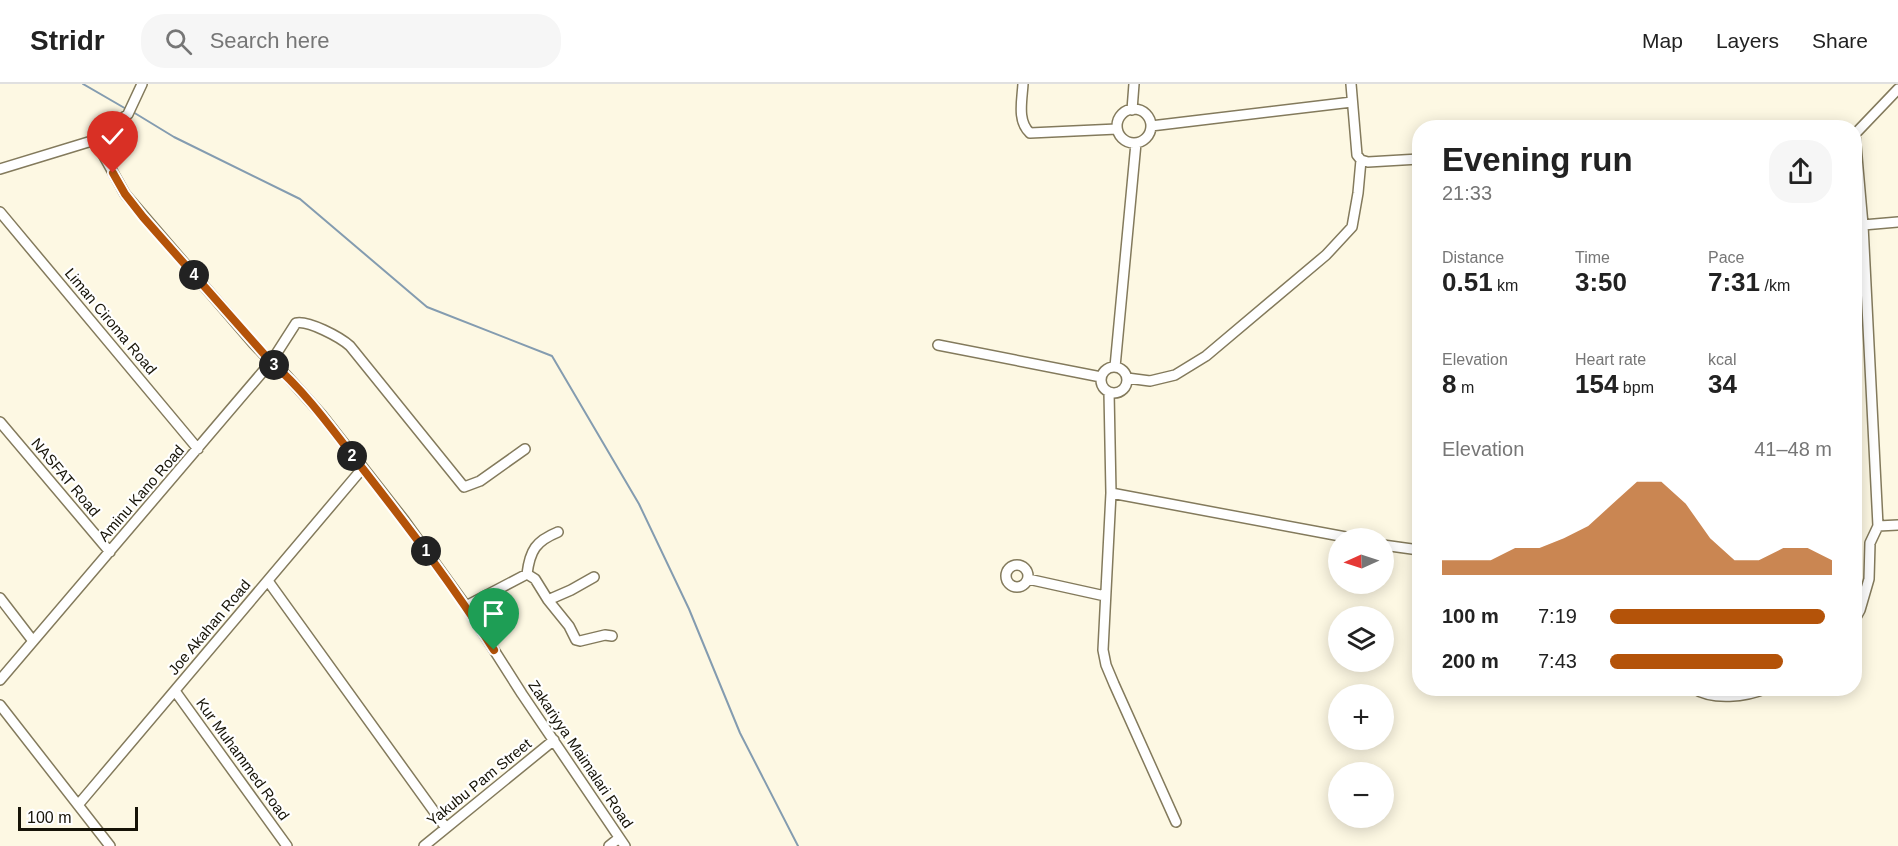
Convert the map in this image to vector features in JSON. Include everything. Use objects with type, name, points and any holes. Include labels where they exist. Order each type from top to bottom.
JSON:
[{"type":"street","points":[[0,169],[95,140],[128,113],[142,84]]},
{"type":"street","points":[[1023,84],[1021,115],[1024,127],[1030,133],[1117,129]]},
{"type":"street","points":[[1132,110],[1134,84]]},
{"type":"street","points":[[1351,84],[1357,155],[1361,160],[1368,162],[1412,159]]},
{"type":"street","points":[[1862,126],[1898,89]]},
{"type":"street","points":[[1151,126],[1353,102]]},
{"type":"street","points":[[1132,110],[1145,113],[1151,126],[1147,138],[1136,143],[1128,142],[1121,137],[1117,129],[1121,116],[1132,110]]},
{"type":"street","name":"Zakariyya Maimalari Road","points":[[95,140],[125,194],[143,217],[271,362],[286,375],[321,414],[404,520],[466,606],[622,842]]},
{"type":"street","points":[[1115,367],[1136,143]]},
{"type":"street","points":[[1176,822],[1106,665],[1103,650],[1111,493],[1108,392],[1101,382],[1101,377],[1109,368],[1115,367],[1120,369],[1127,378],[1150,381],[1176,375],[1206,356],[1326,255],[1352,227],[1361,160]]},
{"type":"street","name":"Liman Ciroma Road","points":[[0,212],[198,449]]},
{"type":"street","points":[[1862,215],[1878,526],[1870,543],[1869,579],[1862,599]]},
{"type":"street","points":[[1863,225],[1898,222]]},
{"type":"street","name":"Aminu Kano Road","points":[[0,680],[271,362],[296,323],[299,322],[342,339],[355,350],[464,487],[480,481],[525,449]]},
{"type":"street","points":[[938,345],[1101,377]]},
{"type":"street","points":[[1108,392],[1119,392],[1126,384],[1127,378]]},
{"type":"street","name":"NASFAT Road","points":[[0,422],[110,552]]},
{"type":"street","name":"Joe Akahan Road","points":[[78,805],[362,469]]},
{"type":"street","points":[[1111,493],[1328,534]]},
{"type":"street","points":[[1878,526],[1898,525]]},
{"type":"street","points":[[466,606],[527,574],[533,550],[540,541],[558,532]]},
{"type":"street","points":[[1394,546],[1412,549]]},
{"type":"street","points":[[527,574],[534,579],[569,626],[576,640],[612,636]]},
{"type":"street","points":[[548,600],[594,576]]},
{"type":"street","points":[[1028,579],[1105,596]]},
{"type":"street","points":[[268,580],[446,828]]},
{"type":"street","points":[[0,598],[33,641]]},
{"type":"street","name":"Kur Muhammed Road","points":[[175,691],[287,846]]},
{"type":"street","points":[[0,705],[110,846]]},
{"type":"street","name":"Yakubu Pam Street","points":[[424,846],[554,740]]},
{"type":"street","points":[[609,846],[622,842]]},
{"type":"waterway","points":[[83,84],[128,110]]},
{"type":"waterway","points":[[133,112],[174,137],[300,199],[427,307],[552,356],[639,504],[689,609],[740,733],[798,846]]},
{"type":"route","points":[[113,173],[125,194],[143,217],[271,362],[286,375],[321,414],[404,520],[466,606],[494,650]]}]
